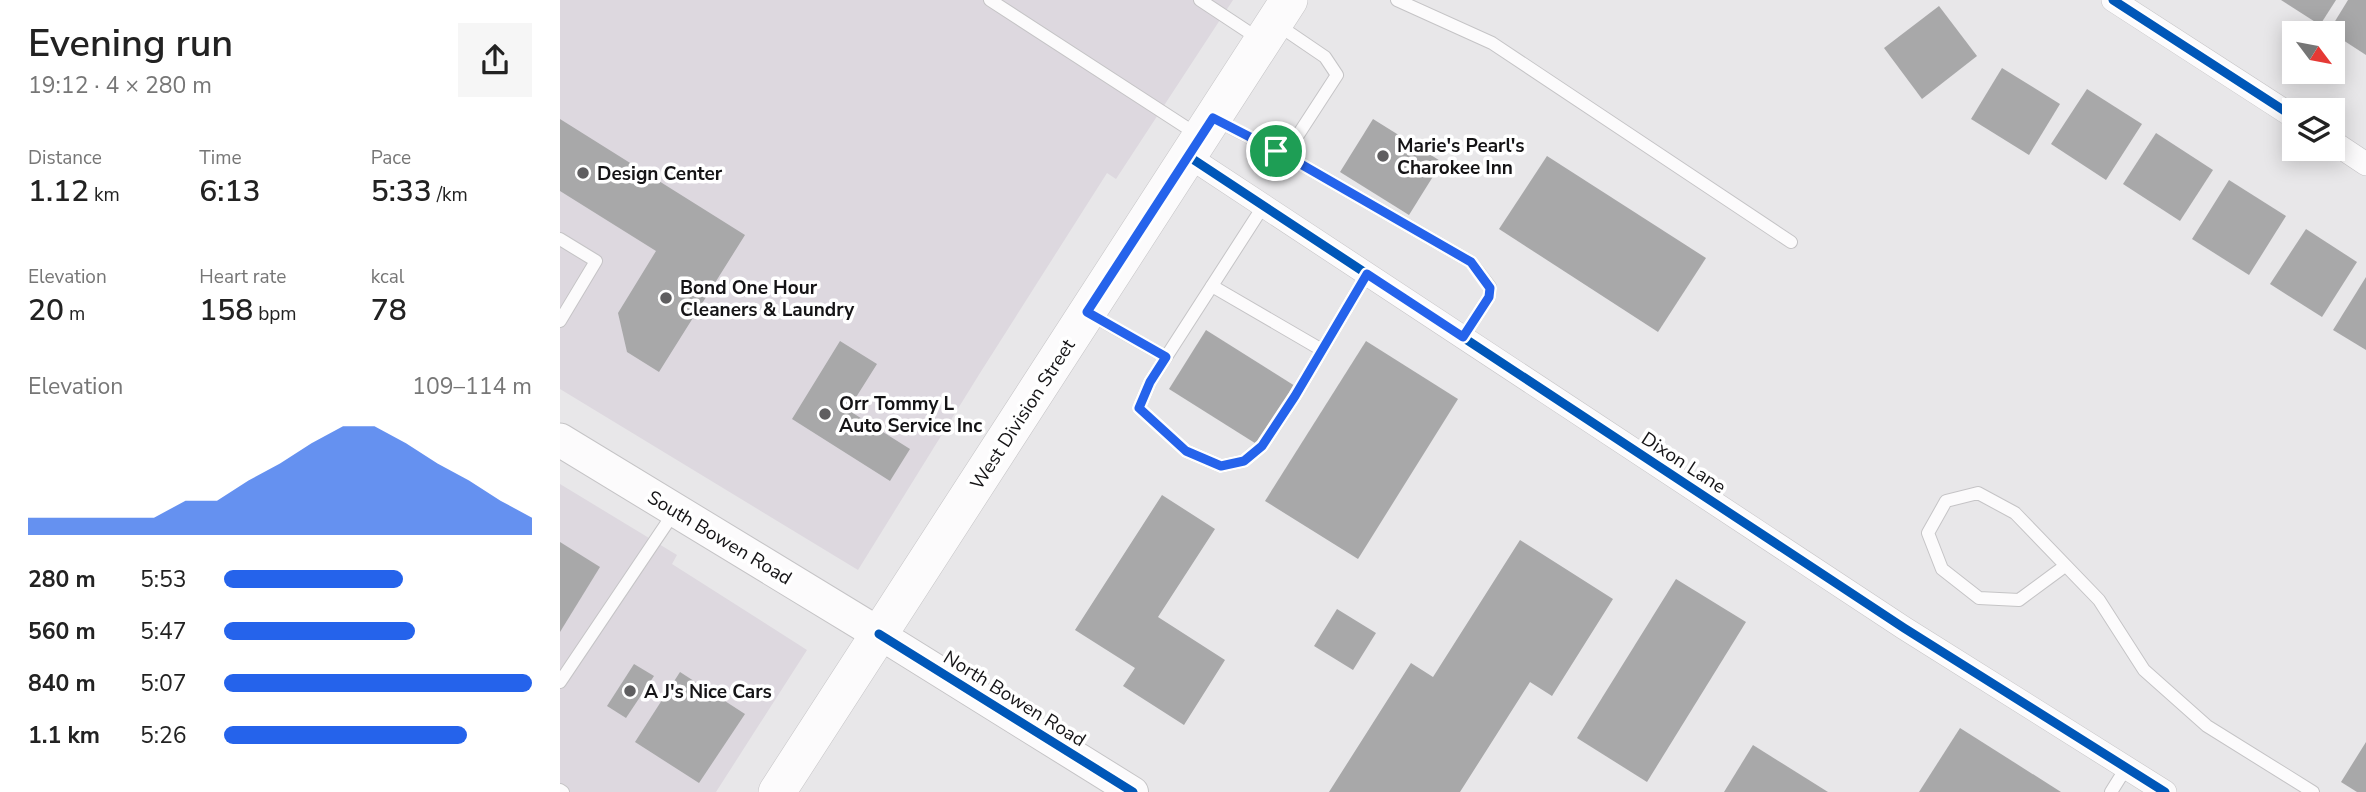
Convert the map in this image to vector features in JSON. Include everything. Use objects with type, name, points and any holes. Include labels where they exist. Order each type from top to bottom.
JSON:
[{"type":"main road","name":"West Division Street","points":[[777,792],[1275,21]]},
{"type":"main road","name":"South Bowen Road","points":[[560,440],[879,634]]},
{"type":"street","points":[[2113,0],[2282,109]]},
{"type":"street","name":"Dixon Lane","points":[[1200,137],[1264,205],[1903,628],[2165,792]]},
{"type":"street","points":[[2345,150],[2366,164]]},
{"type":"street","name":"North Bowen Road","points":[[879,634],[1118,788]]},
{"type":"lane","points":[[990,0],[1200,137],[1285,155],[1471,262],[1490,288],[1489,297],[1463,337]]},
{"type":"lane","points":[[1200,0],[1275,21],[1325,57],[1337,75],[1285,155]]},
{"type":"lane","points":[[1397,0],[1492,43],[1791,242]]},
{"type":"lane","points":[[1264,205],[1150,382],[1139,408],[1186,451],[1221,466],[1244,461],[1262,446],[1367,274]]},
{"type":"lane","points":[[560,239],[596,261],[560,321]]},
{"type":"lane","points":[[1212,286],[1322,350]]},
{"type":"lane","points":[[1087,312],[1166,357]]},
{"type":"lane","points":[[2065,566],[2019,600],[1979,598],[1942,569],[1928,533],[1946,501],[1978,492],[2015,513],[2099,600],[2144,670],[2207,726],[2313,792]]},
{"type":"lane","points":[[560,682],[675,509]]},
{"type":"lane","points":[[2111,792],[2126,768]]},
{"type":"shaded area","points":[[560,0],[1233,0],[1116,179],[1107,173],[858,570],[560,389]]},
{"type":"shaded area","points":[[560,484],[677,555],[672,564],[807,650],[716,792],[560,792]]},
{"type":"building","points":[[2281,0],[2336,0],[2323,21],[2314,21]]},
{"type":"building","points":[[2348,0],[2366,0],[2366,55],[2345,41],[2345,21],[2335,21]]},
{"type":"building","points":[[1939,6],[1977,56],[1922,99],[1884,48]]},
{"type":"building","points":[[2002,68],[2060,104],[2029,155],[1971,119]]},
{"type":"building","points":[[2087,89],[2142,124],[2106,180],[2051,144]]},
{"type":"building","points":[[560,119],[745,235],[659,372],[627,352],[618,313],[656,251],[560,191]]},
{"type":"building","points":[[1373,119],[1442,162],[1409,215],[1340,172]]},
{"type":"building","points":[[2156,133],[2213,170],[2180,221],[2123,184]]},
{"type":"building","points":[[1547,156],[1706,258],[1658,332],[1499,229]]},
{"type":"building","points":[[2229,180],[2286,216],[2249,275],[2192,239]]},
{"type":"building","points":[[2306,229],[2357,262],[2322,317],[2270,284]]},
{"type":"building","points":[[2366,277],[2366,350],[2333,330]]},
{"type":"building","points":[[1206,330],[1295,386],[1258,445],[1169,389]]},
{"type":"building","name":"Orr Tommy L Auto Service Inc","points":[[840,341],[877,364],[848,410],[910,449],[890,481],[792,419]]},
{"type":"building","points":[[1366,341],[1458,399],[1358,559],[1265,501]]},
{"type":"building","points":[[1162,495],[1215,529],[1158,617],[1225,660],[1184,725],[1123,686],[1135,668],[1075,630]]},
{"type":"building","points":[[1520,540],[1613,599],[1552,696],[1530,682],[1460,792],[1329,792],[1411,663],[1433,677]]},
{"type":"building","points":[[560,542],[600,567],[560,632]]},
{"type":"building","points":[[1676,579],[1746,622],[1647,782],[1577,738]]},
{"type":"building","points":[[1337,609],[1376,633],[1353,670],[1314,646]]},
{"type":"building","name":"A J's Nice Cars","points":[[634,664],[654,676],[626,718],[607,706]]},
{"type":"building","points":[[680,672],[745,714],[699,783],[635,742]]},
{"type":"building","points":[[1960,728],[2061,792],[1919,792]]},
{"type":"building","points":[[2366,742],[2366,792],[2357,792],[2341,782]]},
{"type":"building","points":[[1753,745],[1828,792],[1724,792]]},
{"type":"cycle path","points":[[2113,0],[2282,109]]},
{"type":"cycle path","points":[[1188,156],[1904,628],[2165,792]]},
{"type":"cycle path","points":[[879,634],[1133,792]]},
{"type":"place","name":"Marie's Pearl's Charokee Inn","points":[[1383,156]]},
{"type":"place","name":"Design Center","points":[[583,173]]},
{"type":"place","name":"Bond One Hour Cleaners & Laundry","points":[[666,298]]},
{"type":"place","name":"Orr Tommy L Auto Service Inc","points":[[825,414]]},
{"type":"place","name":"A J's Nice Cars","points":[[630,691]]},
{"type":"route","points":[[1213,118],[1276,151],[1471,262],[1490,288],[1489,297],[1463,337],[1367,274],[1295,396],[1262,446],[1244,461],[1221,466],[1186,451],[1139,408],[1150,382],[1166,357],[1087,312],[1213,118]]}]
